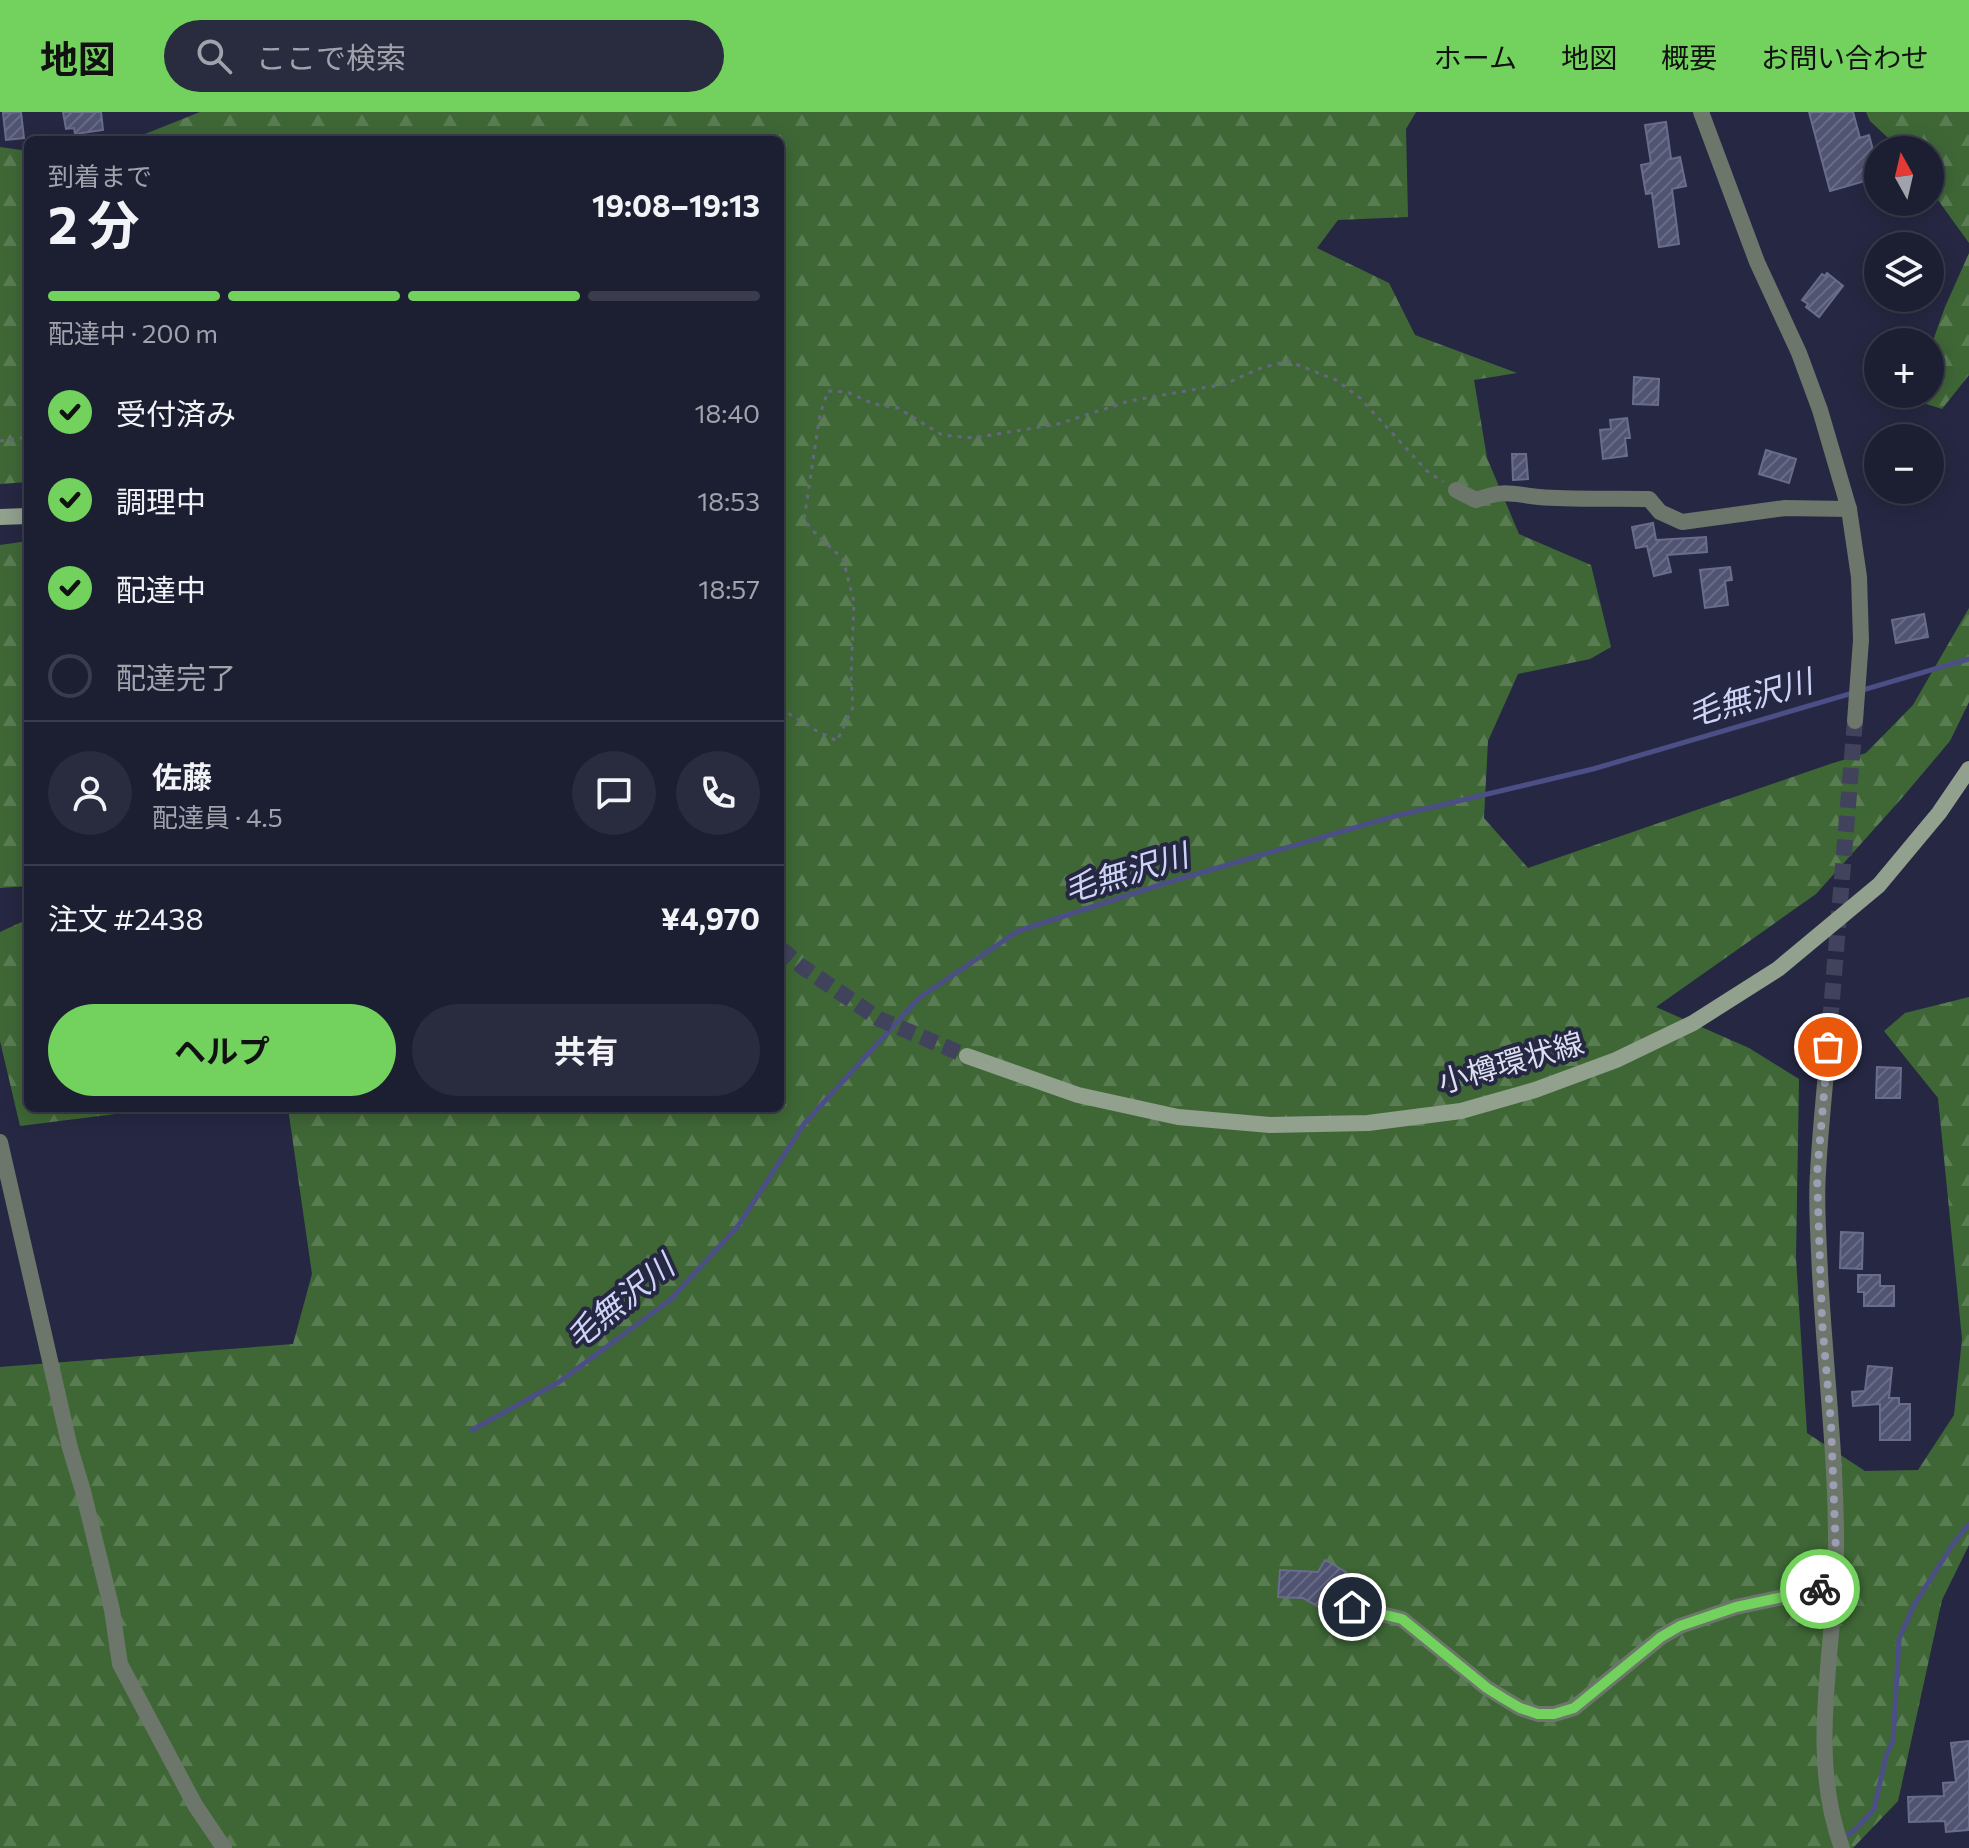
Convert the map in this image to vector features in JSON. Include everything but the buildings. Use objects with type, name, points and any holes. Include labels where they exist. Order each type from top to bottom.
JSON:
[{"type":"main road","points":[[0,517],[24,516]]},
{"type":"main road","name":"小樽環状線","points":[[967,1056],[1078,1095],[1178,1117],[1270,1125],[1368,1123],[1461,1111],[1535,1090],[1616,1060],[1693,1023],[1778,969],[1879,885],[1939,813],[1969,769]]},
{"type":"street","points":[[1701,112],[1757,262],[1799,353],[1820,410],[1849,509],[1859,577],[1861,640],[1855,721]]},
{"type":"street","points":[[1456,490],[1476,500],[1494,493],[1515,492],[1539,497],[1649,499],[1660,512],[1682,522],[1785,508],[1849,509]]},
{"type":"street","points":[[1828,1047],[1817,1175],[1836,1554],[1825,1736],[1826,1781],[1833,1823],[1842,1848]]},
{"type":"street","points":[[0,1142],[70,1448],[112,1610],[120,1664],[195,1805],[224,1848]]},
{"type":"street","points":[[1352,1607],[1402,1619],[1498,1695],[1520,1708],[1538,1714],[1554,1714],[1574,1708],[1661,1637],[1680,1626],[1736,1607],[1834,1586]]},
{"type":"path","points":[[784,711],[837,741],[853,707],[854,602],[849,579],[843,559],[804,520],[820,414],[828,391],[847,392],[874,404],[898,408],[942,435],[973,438],[1058,424],[1129,401],[1225,384],[1261,368],[1288,361],[1336,380],[1360,398],[1427,471],[1456,490]]},
{"type":"path","points":[[0,441],[24,438]]},
{"type":"green space","points":[[200,112],[1416,112],[1406,129],[1408,217],[1338,220],[1317,248],[1389,283],[1415,335],[1517,373],[1474,380],[1487,458],[1519,534],[1591,565],[1611,647],[1590,659],[1518,674],[1488,741],[1484,818],[1528,868],[1866,753],[1913,705],[1969,608],[1969,702],[1950,741],[1816,894],[1656,1007],[1749,1048],[1799,1079],[1796,1258],[1807,1433],[1865,1471],[1918,1470],[1954,1415],[1962,1339],[1938,1098],[1884,1031],[1905,1013],[1969,997],[1969,1545],[1942,1600],[1898,1801],[1853,1848],[0,1848],[0,1367],[293,1344],[312,1274],[289,1112],[784,1112],[784,136],[140,136]]},
{"type":"green space","points":[[1866,112],[1969,112],[1969,243],[1944,208],[1944,136],[1886,136],[1870,121]]},
{"type":"green space","points":[[0,147],[24,150],[24,482],[0,484]]},
{"type":"green space","points":[[1969,253],[1969,375],[1944,406],[1944,328],[1938,328]]},
{"type":"green space","points":[[24,542],[24,886],[0,888],[0,545]]},
{"type":"green space","points":[[24,921],[24,1112],[131,1112],[20,1126],[0,1041],[0,932]]},
{"type":"waterway","name":"毛無沢川","points":[[472,1430],[559,1382],[670,1300],[738,1226],[804,1124],[919,998],[1018,931],[1169,882],[1395,816],[1593,769],[1969,659]]},
{"type":"waterway","points":[[1844,1838],[1874,1809],[1886,1756],[1893,1741],[1899,1639],[1914,1605],[1969,1524]]},
{"type":"tunnel","points":[[1828,1047],[1855,721]]},
{"type":"tunnel","points":[[784,951],[879,1019],[967,1056]]},
{"type":"way so far","points":[[1820,1589],[1834,1586],[1836,1554],[1817,1175],[1828,1047]]},
{"type":"route","points":[[1352,1607],[1402,1619],[1503,1698],[1538,1714],[1554,1714],[1574,1708],[1661,1637],[1680,1626],[1736,1607],[1820,1589]]}]
